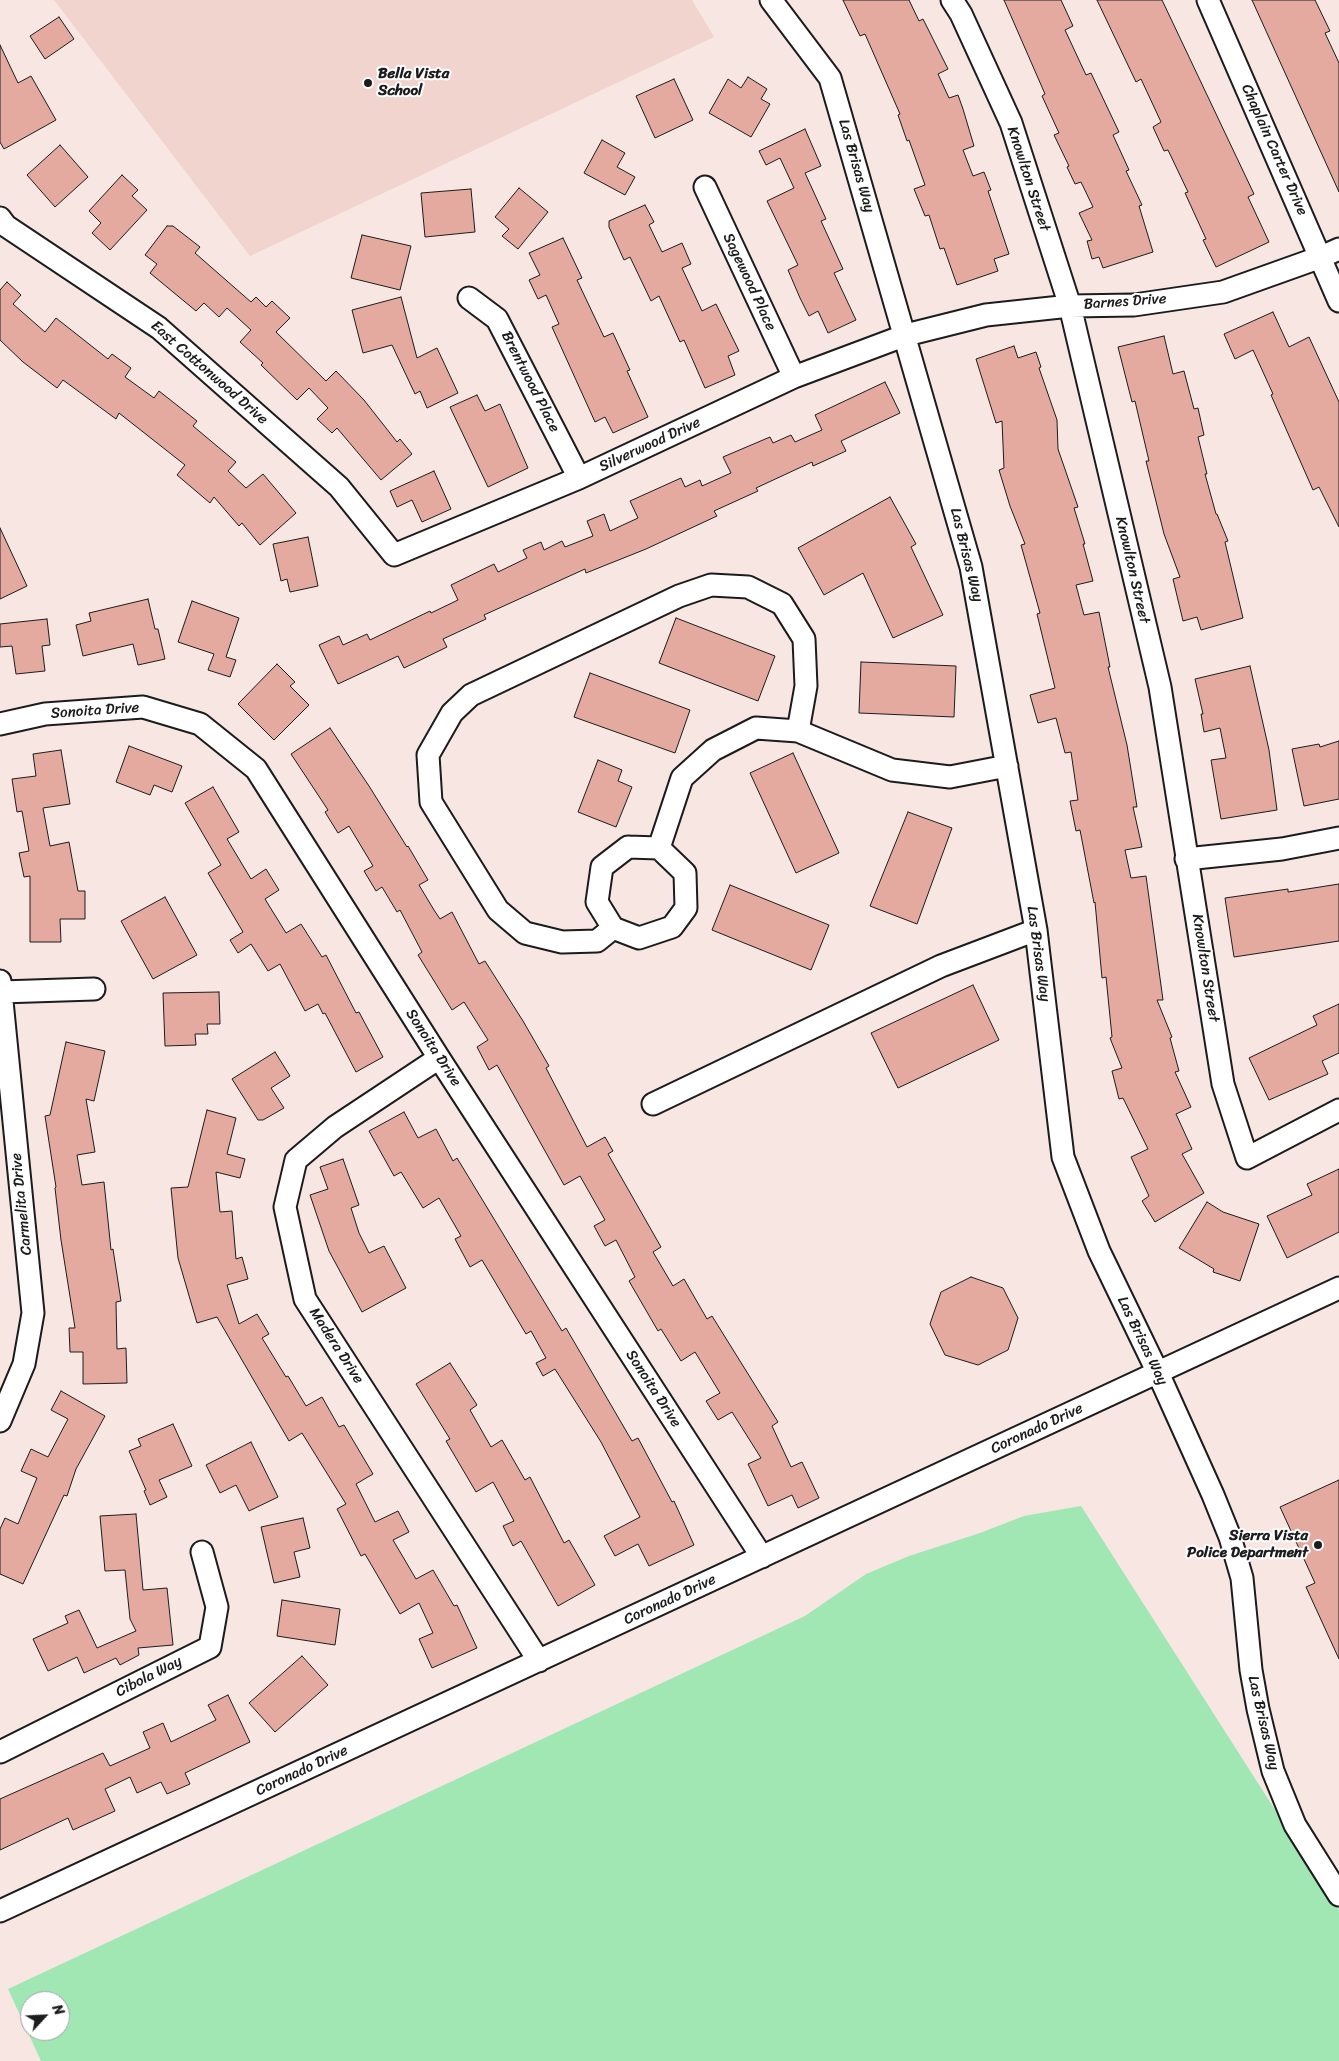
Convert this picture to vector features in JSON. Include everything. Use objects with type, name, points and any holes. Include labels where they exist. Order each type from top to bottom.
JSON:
[{"type":"street","name":"Las Brisas Way","points":[[771,0],[830,78],[906,334],[971,567],[1036,930],[1063,1157],[1099,1251],[1158,1373],[1230,1537],[1242,1578],[1251,1670],[1273,1771],[1295,1825],[1339,1895]]},
{"type":"street","name":"Knowlton Street","points":[[952,0],[961,14],[1011,123],[1070,306],[1160,687],[1223,1084],[1247,1158],[1339,1110]]},
{"type":"street","name":"Chaplain Carter Drive","points":[[1208,0],[1330,253],[1339,301]]},
{"type":"street","name":"Sagewood Place","points":[[704,187],[794,378]]},
{"type":"street","name":"East Cottonwood Drive","points":[[0,218],[6,226],[159,328],[339,487],[394,555]]},
{"type":"street","name":"Barnes Drive","points":[[906,334],[986,315],[1070,306],[1134,304],[1223,292],[1330,253]]},
{"type":"street","name":"Brentwood Place","points":[[469,298],[497,319],[579,478]]},
{"type":"street","name":"Silverwood Drive","points":[[394,555],[579,478],[794,378],[906,334]]},
{"type":"street","points":[[614,928],[597,941],[562,942],[525,933],[498,910],[431,802],[428,756],[452,712],[471,695],[679,596],[711,585],[748,587],[782,604],[804,640],[806,686],[798,731]]},
{"type":"street","name":"Sonoita Drive","points":[[0,724],[45,714],[143,707],[200,724],[256,769],[439,1058],[762,1558]]},
{"type":"street","points":[[659,848],[682,778],[713,750],[756,728],[798,731],[892,770],[950,777],[1007,766]]},
{"type":"street","points":[[1186,859],[1282,849],[1339,838]]},
{"type":"street","points":[[628,847],[659,848],[685,873],[686,908],[672,927],[639,938],[614,928],[597,902],[602,868],[628,847]]},
{"type":"street","points":[[652,1104],[941,966],[1036,930]]},
{"type":"street","points":[[0,987],[94,989]]},
{"type":"street","name":"Carmelita Drive","points":[[0,987],[33,1313],[24,1364],[0,1421]]},
{"type":"street","name":"Madera Drive","points":[[439,1058],[335,1128],[296,1160],[285,1207],[305,1298],[539,1661]]},
{"type":"street","name":"Coronado Drive","points":[[0,1911],[1339,1288]]},
{"type":"street","name":"Cibola Way","points":[[0,1752],[210,1647],[218,1607],[202,1552]]},
{"type":"shaded area","name":"Bella Vista School","points":[[54,0],[692,0],[714,37],[250,256]]},
{"type":"green space","points":[[1081,1506],[1339,1910],[1339,2061],[41,2061],[32,2041],[70,2041],[70,1991],[20,1991],[20,2015],[8,1989],[805,1616],[866,1574],[909,1556],[980,1533],[1024,1516]]},
{"type":"building","points":[[843,0],[909,0],[919,21],[923,19],[948,69],[938,74],[949,98],[958,95],[963,109],[974,146],[963,150],[973,176],[984,172],[991,190],[988,191],[1009,254],[994,259],[998,271],[957,285],[944,248],[940,249],[929,215],[925,216],[914,189],[925,185],[909,140],[907,141],[898,115],[900,114],[865,34],[860,36]]},
{"type":"building","points":[[1004,0],[1061,0],[1073,26],[1065,30],[1086,75],[1091,73],[1119,132],[1113,135],[1129,170],[1126,171],[1142,205],[1139,206],[1153,252],[1103,268],[1099,257],[1092,259],[1087,241],[1092,240],[1079,213],[1093,207],[1081,182],[1075,184],[1067,167],[1069,166],[1054,135],[1059,133],[1042,96],[1045,94]]},
{"type":"building","points":[[1097,0],[1162,0],[1254,194],[1248,197],[1269,242],[1216,267],[1203,240],[1206,239],[1185,193],[1188,192],[1168,150],[1164,151],[1153,127],[1161,122],[1141,79],[1136,82]]},
{"type":"building","points":[[1252,0],[1315,0],[1330,31],[1325,33],[1339,63],[1339,192]]},
{"type":"building","points":[[59,17],[74,39],[45,59],[30,36]]},
{"type":"building","points":[[0,45],[18,83],[31,76],[56,120],[4,149],[0,142]]},
{"type":"building","points":[[748,77],[767,89],[761,99],[770,104],[751,137],[709,113],[728,79],[741,88]]},
{"type":"building","points":[[674,79],[693,120],[655,138],[636,96]]},
{"type":"building","points":[[805,129],[821,166],[805,173],[826,219],[821,221],[843,269],[834,273],[856,320],[828,333],[818,311],[809,316],[800,298],[788,270],[798,265],[767,201],[794,188],[780,158],[766,165],[759,151]]},
{"type":"building","points":[[602,140],[625,153],[617,167],[635,177],[625,195],[584,173]]},
{"type":"building","points":[[60,145],[88,177],[55,207],[27,175]]},
{"type":"building","points":[[122,175],[138,190],[132,196],[147,210],[110,250],[92,233],[101,223],[89,211]]},
{"type":"building","points":[[519,188],[548,212],[518,249],[502,236],[509,229],[495,217]]},
{"type":"building","points":[[471,189],[475,232],[425,237],[421,193]]},
{"type":"building","points":[[645,205],[654,222],[649,225],[662,252],[682,243],[691,264],[682,268],[702,311],[716,304],[739,351],[728,356],[735,375],[705,388],[684,340],[680,342],[659,296],[651,301],[630,257],[624,260],[609,227],[609,221]]},
{"type":"building","points":[[167,226],[173,226],[200,247],[195,253],[251,302],[256,297],[266,307],[272,301],[290,318],[276,332],[326,381],[336,371],[364,400],[397,442],[400,439],[412,454],[381,480],[337,428],[332,433],[317,419],[328,408],[309,388],[297,400],[261,365],[263,363],[240,342],[251,330],[227,308],[219,317],[204,303],[196,311],[150,273],[157,264],[145,255]]},
{"type":"building","points":[[362,235],[411,246],[400,290],[351,278]]},
{"type":"building","points":[[563,238],[582,278],[577,280],[604,337],[613,333],[630,370],[627,371],[648,417],[613,433],[605,417],[595,422],[552,327],[559,324],[546,295],[538,299],[529,280],[540,275],[529,253]]},
{"type":"building","points":[[7,282],[21,295],[13,304],[45,332],[56,318],[108,359],[112,354],[131,368],[125,377],[154,398],[159,391],[197,421],[193,426],[236,462],[228,471],[246,488],[263,474],[296,513],[260,545],[242,523],[239,526],[214,497],[210,503],[177,475],[185,465],[119,413],[116,419],[63,380],[57,388],[23,362],[0,340],[0,290]]},
{"type":"building","points":[[401,297],[417,358],[437,348],[458,393],[427,408],[420,391],[415,394],[392,345],[363,353],[352,310]]},
{"type":"building","points":[[1273,312],[1289,347],[1309,337],[1339,402],[1339,527],[1319,487],[1313,490],[1253,350],[1235,359],[1224,334]]},
{"type":"building","points":[[1164,336],[1173,374],[1184,371],[1194,409],[1198,408],[1204,435],[1198,437],[1207,474],[1205,474],[1216,514],[1228,541],[1225,542],[1243,618],[1201,630],[1197,617],[1183,621],[1173,579],[1180,577],[1164,534],[1146,461],[1149,461],[1135,401],[1132,402],[1118,347]]},
{"type":"building","points":[[1014,346],[1018,358],[1036,352],[1041,367],[1039,368],[1057,420],[1058,449],[1078,507],[1074,508],[1085,544],[1083,544],[1093,581],[1076,585],[1084,615],[1099,612],[1110,667],[1108,667],[1127,745],[1137,807],[1133,807],[1142,847],[1125,850],[1131,878],[1146,876],[1163,1000],[1157,1000],[1172,1037],[1170,1038],[1179,1071],[1175,1072],[1191,1107],[1176,1114],[1192,1149],[1182,1154],[1204,1193],[1155,1222],[1142,1201],[1149,1196],[1131,1157],[1148,1149],[1123,1098],[1119,1099],[1112,1071],[1122,1068],[1110,1038],[1112,1037],[1106,977],[1102,978],[1095,902],[1080,830],[1076,831],[1070,801],[1078,800],[1071,752],[1065,753],[1056,718],[1038,723],[1030,695],[1055,688],[1037,614],[1040,613],[1021,545],[1025,544],[1010,506],[999,470],[1004,468],[1002,421],[996,423],[976,359]]},
{"type":"building","points":[[885,382],[900,413],[841,441],[846,451],[813,466],[812,462],[756,488],[758,491],[714,511],[717,516],[646,549],[586,573],[585,569],[484,615],[486,619],[443,639],[447,647],[404,668],[398,656],[338,684],[319,645],[339,636],[343,645],[367,634],[370,640],[430,611],[431,613],[458,600],[451,585],[494,564],[498,572],[527,558],[523,550],[541,542],[544,550],[562,541],[565,547],[593,536],[587,521],[604,514],[610,531],[638,518],[630,501],[681,478],[685,487],[700,480],[702,486],[731,473],[723,457],[770,437],[773,443],[791,435],[795,442],[822,430],[815,415]]},
{"type":"building","points":[[477,395],[485,411],[500,404],[528,468],[488,487],[450,407]]},
{"type":"building","points":[[434,471],[451,509],[422,522],[412,500],[397,507],[390,491]]},
{"type":"building","points":[[890,497],[916,544],[911,547],[943,615],[893,638],[863,573],[824,595],[798,548]]},
{"type":"building","points":[[0,528],[27,586],[0,599]]},
{"type":"building","points":[[308,537],[318,586],[290,592],[287,579],[281,581],[273,544]]},
{"type":"building","points":[[148,599],[165,659],[138,665],[133,644],[83,656],[76,625],[91,621],[89,613]]},
{"type":"building","points":[[192,601],[239,618],[226,657],[236,660],[230,677],[208,670],[214,654],[178,642]]},
{"type":"building","points":[[676,618],[775,656],[758,701],[659,663]]},
{"type":"building","points":[[47,619],[50,645],[42,646],[45,671],[16,674],[12,646],[0,647],[0,624]]},
{"type":"building","points":[[861,662],[956,666],[954,717],[859,713]]},
{"type":"building","points":[[277,664],[295,682],[290,686],[309,705],[274,740],[238,704]]},
{"type":"building","points":[[1250,666],[1269,750],[1277,810],[1221,819],[1211,760],[1226,758],[1220,728],[1204,732],[1201,714],[1203,714],[1195,679]]},
{"type":"building","points":[[590,673],[690,710],[675,753],[574,717]]},
{"type":"building","points":[[330,728],[408,846],[428,880],[419,885],[434,910],[440,919],[452,912],[479,964],[485,961],[523,1021],[549,1066],[546,1068],[587,1147],[605,1137],[613,1151],[608,1154],[661,1247],[653,1252],[673,1286],[684,1279],[707,1319],[712,1316],[778,1422],[772,1426],[791,1467],[802,1462],[819,1498],[798,1508],[792,1495],[768,1506],[748,1464],[761,1458],[732,1412],[718,1420],[706,1401],[720,1393],[695,1352],[681,1361],[661,1329],[658,1331],[629,1281],[635,1277],[616,1240],[605,1246],[594,1226],[605,1220],[580,1176],[564,1185],[497,1065],[489,1070],[477,1047],[488,1040],[464,1002],[452,1010],[418,955],[422,952],[400,910],[397,912],[382,887],[376,891],[364,871],[373,866],[349,826],[338,833],[325,812],[328,810],[291,754]]},
{"type":"building","points":[[1339,741],[1339,799],[1304,806],[1292,749],[1319,744],[1320,747]]},
{"type":"building","points":[[129,746],[182,766],[172,792],[154,785],[150,795],[116,782]]},
{"type":"building","points":[[61,750],[70,804],[43,808],[50,846],[69,842],[78,891],[85,891],[85,919],[60,919],[61,942],[30,942],[30,876],[24,877],[19,853],[29,851],[22,811],[17,812],[12,779],[36,776],[33,754]]},
{"type":"building","points":[[793,753],[839,853],[796,873],[750,773]]},
{"type":"building","points":[[598,760],[622,770],[618,781],[632,787],[616,827],[578,812]]},
{"type":"building","points":[[213,787],[239,832],[227,839],[251,879],[266,869],[279,890],[265,899],[286,933],[301,924],[322,957],[326,955],[356,1013],[359,1012],[383,1057],[356,1072],[325,1013],[323,1014],[318,1004],[305,1011],[280,964],[268,971],[251,944],[238,953],[230,940],[243,932],[208,873],[221,865],[185,803]]},
{"type":"building","points":[[908,812],[952,828],[917,924],[870,906]]},
{"type":"building","points":[[1339,884],[1339,941],[1234,957],[1225,898],[1288,889],[1288,892]]},
{"type":"building","points":[[730,885],[829,925],[811,970],[712,930]]},
{"type":"building","points":[[165,897],[197,955],[153,979],[121,921]]},
{"type":"building","points":[[973,985],[999,1040],[898,1088],[871,1033]]},
{"type":"building","points":[[219,992],[220,1024],[207,1024],[208,1034],[195,1034],[196,1045],[165,1046],[163,993]]},
{"type":"building","points":[[1339,1004],[1339,1053],[1322,1061],[1328,1074],[1269,1100],[1249,1058],[1317,1025],[1313,1016]]},
{"type":"building","points":[[66,1042],[105,1051],[94,1101],[86,1099],[95,1152],[77,1155],[82,1185],[104,1182],[111,1250],[113,1249],[121,1301],[116,1302],[117,1349],[126,1348],[127,1383],[83,1384],[83,1352],[70,1352],[69,1328],[75,1328],[61,1240],[56,1187],[45,1116],[50,1115]]},
{"type":"building","points":[[275,1052],[290,1076],[271,1088],[284,1108],[263,1120],[258,1120],[232,1079]]},
{"type":"building","points":[[207,1110],[236,1118],[227,1154],[245,1159],[240,1178],[216,1172],[220,1212],[232,1211],[236,1259],[242,1257],[248,1279],[227,1285],[239,1324],[257,1314],[269,1334],[262,1338],[306,1406],[322,1397],[339,1427],[344,1425],[373,1474],[356,1484],[375,1522],[398,1511],[409,1532],[393,1540],[416,1579],[433,1570],[454,1606],[457,1605],[477,1648],[432,1668],[419,1639],[433,1633],[419,1603],[400,1614],[365,1554],[361,1556],[337,1509],[346,1504],[302,1433],[289,1441],[217,1317],[197,1323],[178,1258],[171,1188],[188,1187]]},
{"type":"building","points":[[404,1112],[418,1138],[436,1129],[453,1161],[457,1158],[562,1331],[566,1328],[632,1441],[638,1438],[672,1502],[674,1501],[694,1545],[649,1566],[638,1544],[615,1556],[604,1536],[640,1517],[601,1442],[555,1369],[543,1376],[536,1363],[546,1358],[531,1331],[526,1334],[482,1260],[470,1267],[455,1239],[461,1236],[439,1198],[423,1208],[401,1172],[394,1176],[369,1131]]},
{"type":"building","points":[[343,1159],[359,1205],[351,1208],[359,1233],[369,1253],[384,1246],[406,1288],[362,1312],[329,1251],[310,1195],[328,1189],[320,1167]]},
{"type":"building","points":[[1339,1169],[1339,1232],[1287,1258],[1267,1216],[1312,1195],[1307,1184]]},
{"type":"building","points":[[1207,1202],[1223,1212],[1259,1224],[1240,1281],[1213,1272],[1214,1269],[1179,1248]]},
{"type":"building","points":[[971,1277],[1003,1288],[1018,1318],[1008,1350],[978,1365],[945,1355],[930,1324],[941,1292]]},
{"type":"building","points":[[450,1363],[477,1405],[470,1410],[491,1447],[502,1440],[525,1480],[530,1477],[564,1543],[569,1540],[595,1585],[558,1606],[521,1541],[513,1546],[503,1526],[514,1521],[493,1482],[476,1492],[446,1441],[450,1439],[416,1384]]},
{"type":"building","points":[[61,1391],[105,1416],[76,1469],[67,1496],[64,1495],[23,1584],[0,1574],[0,1529],[5,1518],[18,1524],[37,1478],[21,1471],[31,1449],[48,1457],[68,1419],[51,1410]]},
{"type":"building","points":[[173,1424],[192,1466],[159,1480],[167,1497],[150,1505],[144,1491],[146,1490],[129,1451],[141,1446],[138,1439]]},
{"type":"building","points":[[251,1442],[278,1497],[249,1511],[236,1485],[220,1493],[206,1465]]},
{"type":"building","name":"Sierra Vista Police Department","points":[[1339,1480],[1339,1659],[1306,1587],[1315,1583],[1280,1507]]},
{"type":"building","points":[[136,1514],[143,1590],[167,1588],[173,1645],[138,1648],[139,1655],[120,1665],[116,1658],[84,1673],[77,1657],[48,1671],[33,1639],[68,1623],[65,1616],[79,1610],[97,1648],[136,1631],[130,1619],[125,1570],[105,1571],[100,1516]]},
{"type":"building","points":[[303,1518],[310,1548],[294,1552],[300,1577],[274,1583],[261,1527]]},
{"type":"building","points":[[282,1600],[340,1609],[335,1645],[277,1636]]},
{"type":"building","points":[[302,1656],[328,1685],[275,1732],[249,1703]]},
{"type":"building","points":[[228,1695],[250,1742],[185,1773],[190,1784],[167,1794],[161,1782],[137,1793],[130,1777],[105,1789],[115,1811],[73,1830],[68,1818],[0,1850],[0,1799],[103,1753],[110,1766],[150,1748],[143,1732],[163,1723],[171,1742],[216,1720],[208,1705]]},
{"type":"place","name":"Bella Vista School","points":[[368,83]]},
{"type":"place","name":"Sierra Vista Police Department","points":[[1318,1545]]}]
